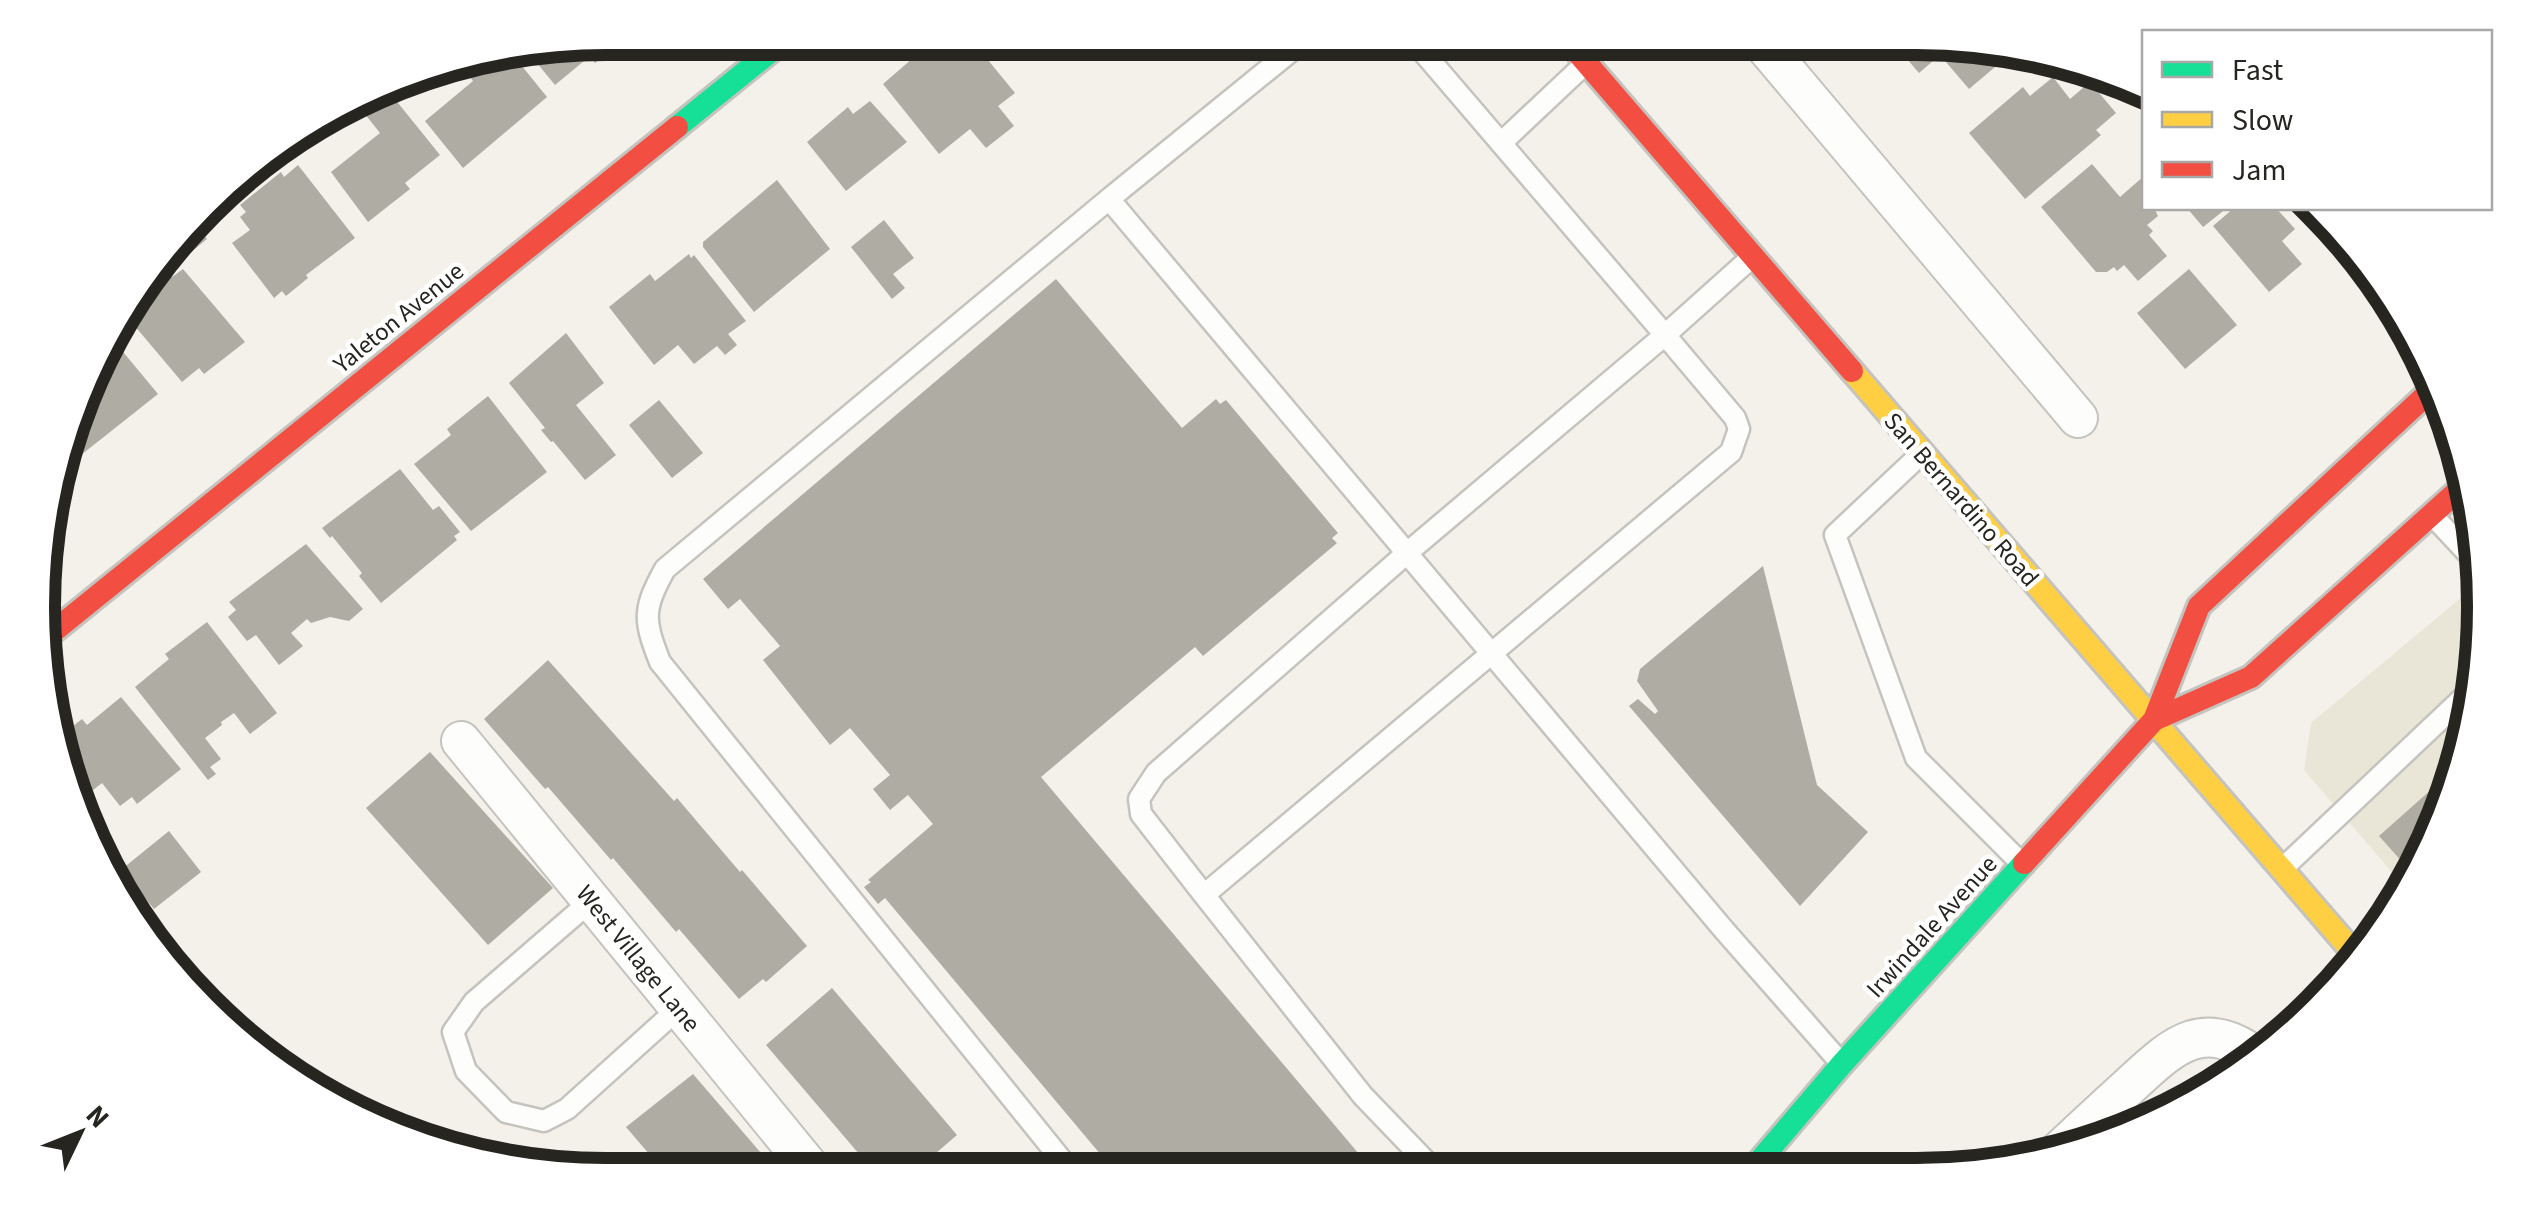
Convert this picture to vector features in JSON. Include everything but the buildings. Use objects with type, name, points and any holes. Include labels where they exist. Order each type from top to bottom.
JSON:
[{"type":"main road","name":"Yaleton Avenue","points":[[56,630],[766,55]]},
{"type":"main road","name":"San Bernardino Road","points":[[1580,55],[2349,947]]},
{"type":"main road","name":"Irwindale Avenue","points":[[1763,1158],[1842,1064],[2154,720],[2199,606],[2425,396]]},
{"type":"main road","name":"Irwindale Avenue","points":[[2154,720],[2251,677],[2455,494]]},
{"type":"street","points":[[1772,55],[2078,418]]},
{"type":"street","name":"West Village Lane","points":[[461,742],[802,1158]]},
{"type":"street","points":[[2077,1133],[2171,1048],[2203,1038],[2224,1040],[2243,1050]]},
{"type":"lane","points":[[1060,1158],[660,662],[648,630],[648,600],[665,568],[1286,55]]},
{"type":"lane","points":[[1204,894],[1731,452],[1737,440],[1735,418],[1426,55]]},
{"type":"lane","points":[[1502,142],[1587,63]]},
{"type":"lane","points":[[1109,199],[1842,1064]]},
{"type":"lane","points":[[1423,1158],[1362,1096],[1140,814],[1139,800],[1156,773],[1752,256]]},
{"type":"lane","points":[[1922,454],[1835,535],[1916,758],[2023,865]]},
{"type":"lane","points":[[2432,514],[2463,548]]},
{"type":"lane","points":[[2281,870],[2458,704]]},
{"type":"lane","points":[[592,900],[474,1002],[452,1032],[466,1071],[506,1112],[544,1121],[567,1109],[679,1008]]},
{"type":"shaded area","points":[[2467,593],[2462,678],[2448,749],[2425,818],[2396,876],[2304,770],[2311,723]]},
{"type":"traffic: fast","points":[[677,127],[766,55]]},
{"type":"traffic: fast","points":[[1762,1158],[2024,863]]},
{"type":"traffic: slow","points":[[1852,371],[2349,947]]},
{"type":"traffic: jam","points":[[1580,55],[1852,371]]},
{"type":"traffic: jam","points":[[56,630],[677,127]]},
{"type":"traffic: jam","points":[[2024,863],[2154,720],[2199,606],[2425,396]]},
{"type":"traffic: jam","points":[[2154,720],[2251,677],[2455,494]]}]
